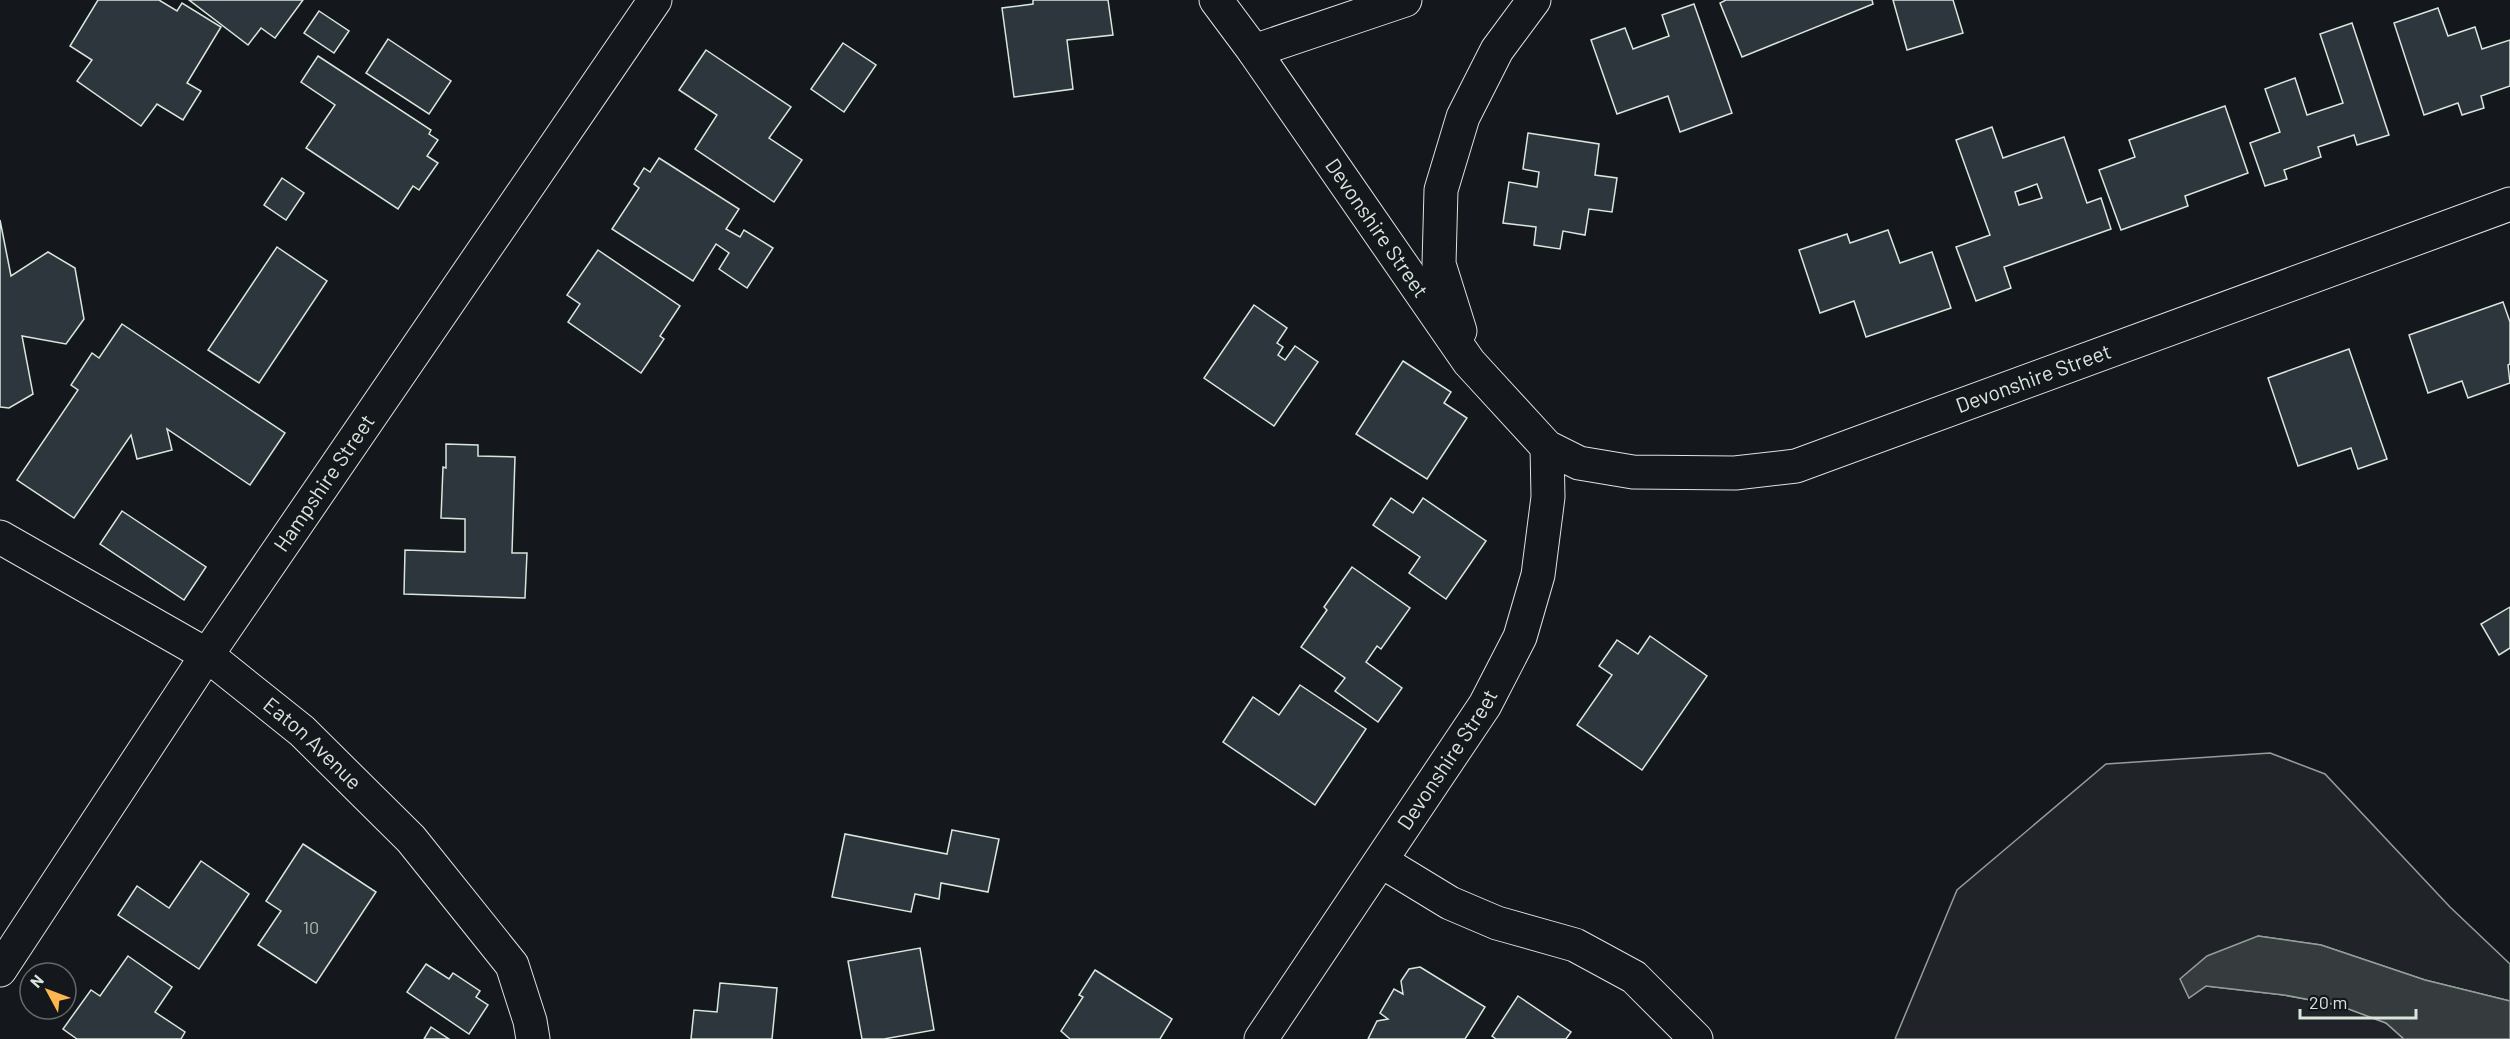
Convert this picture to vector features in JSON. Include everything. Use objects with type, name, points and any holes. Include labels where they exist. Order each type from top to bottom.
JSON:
[{"type":"street","name":"Hampshire Street","points":[[0,970],[207,655],[655,0]]},
{"type":"street","name":"Devonshire Street","points":[[1216,0],[1254,51],[1469,362],[1547,447],[1579,463],[1633,472],[1735,472],[1796,466],[2510,204]]},
{"type":"street","points":[[1254,51],[1405,0]]},
{"type":"street","points":[[1469,362],[1439,264],[1441,190],[1463,117],[1497,50],[1534,0]]},
{"type":"street","name":"Devonshire Street","points":[[1261,1039],[1485,705],[1520,637],[1538,575],[1548,496],[1547,447]]},
{"type":"street","name":"Eaton Avenue","points":[[0,537],[207,655],[302,731],[411,839],[512,965],[530,1021],[533,1039]]},
{"type":"street","points":[[1381,861],[1450,903],[1497,923],[1575,945],[1634,977],[1696,1039]]},
{"type":"shaded area","points":[[2270,753],[2325,774],[2450,907],[2510,964],[2510,1001],[2425,980],[2321,945],[2258,936],[2189,997],[2206,986],[2284,995],[2338,1005],[2386,1023],[2404,1039],[1895,1039],[1957,890],[2106,764]]},
{"type":"shaded area","points":[[2258,936],[2321,945],[2425,980],[2510,1001],[2510,1039],[2404,1039],[2386,1023],[2338,1005],[2284,995],[2206,986],[2189,998],[2180,979],[2207,956]]},
{"type":"building","points":[[98,0],[159,0],[177,11],[182,3],[221,27],[187,83],[201,91],[183,120],[157,104],[141,126],[77,81],[92,60],[70,46]]},
{"type":"building","points":[[189,0],[303,0],[275,38],[261,28],[248,45]]},
{"type":"building","points":[[1033,0],[1108,0],[1113,35],[1067,40],[1073,89],[1014,97],[1002,8],[1033,4]]},
{"type":"building","points":[[1726,0],[1872,0],[1873,4],[1742,57],[1720,3]]},
{"type":"building","points":[[1893,0],[1953,0],[1963,33],[1907,50]]},
{"type":"building","points":[[1694,4],[1732,113],[1680,132],[1668,96],[1617,114],[1591,40],[1625,28],[1633,49],[1669,36],[1662,15]]},
{"type":"building","points":[[2438,8],[2448,36],[2475,27],[2482,49],[2510,40],[2510,86],[2481,96],[2484,108],[2462,115],[2458,103],[2424,115],[2394,23]]},
{"type":"building","points":[[319,11],[349,31],[334,53],[304,33]]},
{"type":"building","points":[[2352,23],[2389,135],[2357,145],[2354,135],[2318,147],[2321,157],[2284,170],[2287,179],[2265,186],[2250,143],[2280,132],[2265,89],[2295,78],[2307,115],[2343,103],[2320,34]]},
{"type":"building","points":[[388,39],[451,81],[429,114],[366,73]]},
{"type":"building","points":[[843,43],[876,65],[844,112],[811,89]]},
{"type":"building","points":[[706,50],[791,107],[769,138],[802,160],[774,202],[695,149],[717,115],[679,90]]},
{"type":"building","points":[[318,56],[431,130],[429,134],[438,140],[427,156],[438,163],[419,190],[413,186],[398,209],[306,148],[335,105],[301,82]]},
{"type":"building","points":[[2225,106],[2248,173],[2185,196],[2188,206],[2121,230],[2099,170],[2135,157],[2129,140]]},
{"type":"building","points":[[1992,127],[2003,158],[2064,137],[2087,203],[2101,198],[2111,229],[2004,267],[2011,288],[1976,301],[1956,247],[1990,235],[1956,140]],"holes":[[[2037,184],[2042,198],[2019,205],[2015,192]]]},
{"type":"building","points":[[1528,133],[1599,144],[1595,175],[1617,178],[1612,212],[1589,209],[1585,235],[1563,231],[1560,249],[1534,245],[1536,227],[1503,223],[1509,182],[1537,187],[1539,172],[1523,169]]},
{"type":"building","points":[[659,158],[739,209],[726,229],[740,237],[744,230],[773,248],[747,288],[719,269],[729,253],[716,244],[693,281],[612,229],[639,188],[634,184],[644,168],[650,172]]},
{"type":"building","points":[[282,178],[304,193],[286,220],[264,205]]},
{"type":"building","points":[[0,220],[11,276],[48,252],[75,268],[84,319],[66,344],[22,336],[33,394],[9,408],[0,407]]},
{"type":"building","points":[[1888,230],[1900,263],[1932,252],[1951,308],[1866,337],[1854,301],[1820,313],[1799,250],[1847,234],[1850,243]]},
{"type":"building","points":[[277,247],[327,281],[259,383],[208,350]]},
{"type":"building","points":[[598,250],[680,306],[660,336],[664,339],[641,373],[568,322],[580,304],[567,295]]},
{"type":"building","points":[[2503,302],[2510,322],[2510,364],[2508,365],[2510,383],[2468,398],[2462,381],[2428,393],[2409,335]]},
{"type":"building","points":[[1254,305],[1287,328],[1277,343],[1283,347],[1278,355],[1285,360],[1295,346],[1318,362],[1274,426],[1204,378]]},
{"type":"building","points":[[122,324],[285,433],[250,485],[167,429],[172,450],[137,459],[131,435],[74,518],[17,480],[78,390],[71,385],[92,353],[99,358]]},
{"type":"building","points":[[2349,349],[2387,459],[2358,469],[2351,448],[2298,466],[2268,378]]},
{"type":"building","points":[[1403,361],[1451,392],[1444,403],[1467,418],[1427,479],[1356,434]]},
{"type":"building","points":[[446,444],[478,445],[478,456],[515,457],[512,553],[527,553],[525,598],[404,594],[405,550],[465,552],[465,519],[441,518]]},
{"type":"building","points":[[1391,498],[1413,513],[1423,498],[1486,541],[1446,599],[1409,573],[1420,557],[1373,525]]},
{"type":"building","points":[[122,511],[206,567],[184,600],[100,544]]},
{"type":"building","points":[[1352,567],[1410,608],[1381,649],[1377,646],[1366,662],[1402,688],[1378,722],[1335,691],[1345,678],[1301,647],[1327,610],[1324,607]]},
{"type":"building","points":[[2510,607],[2510,648],[2499,655],[2481,624]]},
{"type":"building","points":[[1650,636],[1707,676],[1642,770],[1577,725],[1612,675],[1599,666],[1617,640],[1638,654]]},
{"type":"building","points":[[1300,685],[1366,729],[1315,805],[1223,742],[1253,697],[1279,715]]},
{"type":"building","points":[[952,830],[999,839],[988,892],[941,883],[939,899],[915,894],[911,912],[832,897],[845,834],[947,854]]},
{"type":"building","points":[[303,844],[376,892],[316,983],[258,945],[281,911],[266,901]]},
{"type":"building","points":[[201,861],[249,894],[199,969],[118,915],[137,886],[169,908]]},
{"type":"building","points":[[920,948],[934,1030],[884,1039],[862,1039],[848,961]]},
{"type":"building","points":[[128,956],[172,987],[155,1012],[185,1032],[181,1039],[77,1039],[63,1029],[69,1021],[78,1021],[78,1008],[91,990],[100,996]]},
{"type":"building","points":[[426,964],[449,979],[453,973],[480,991],[476,997],[488,1005],[469,1034],[407,992]]},
{"type":"building","points":[[1420,967],[1485,1007],[1465,1039],[1368,1039],[1377,1021],[1388,1019],[1380,1013],[1394,989],[1403,994],[1401,981],[1409,969]]},
{"type":"building","points":[[1095,970],[1172,1019],[1160,1039],[1070,1039],[1061,1031],[1083,997],[1079,995]]},
{"type":"building","points":[[720,983],[777,988],[772,1039],[691,1039],[694,1010],[717,1012]]},
{"type":"building","points":[[1518,996],[1571,1032],[1566,1039],[1496,1039],[1492,1036]]},
{"type":"building","points":[[431,1027],[449,1039],[424,1039]]}]
